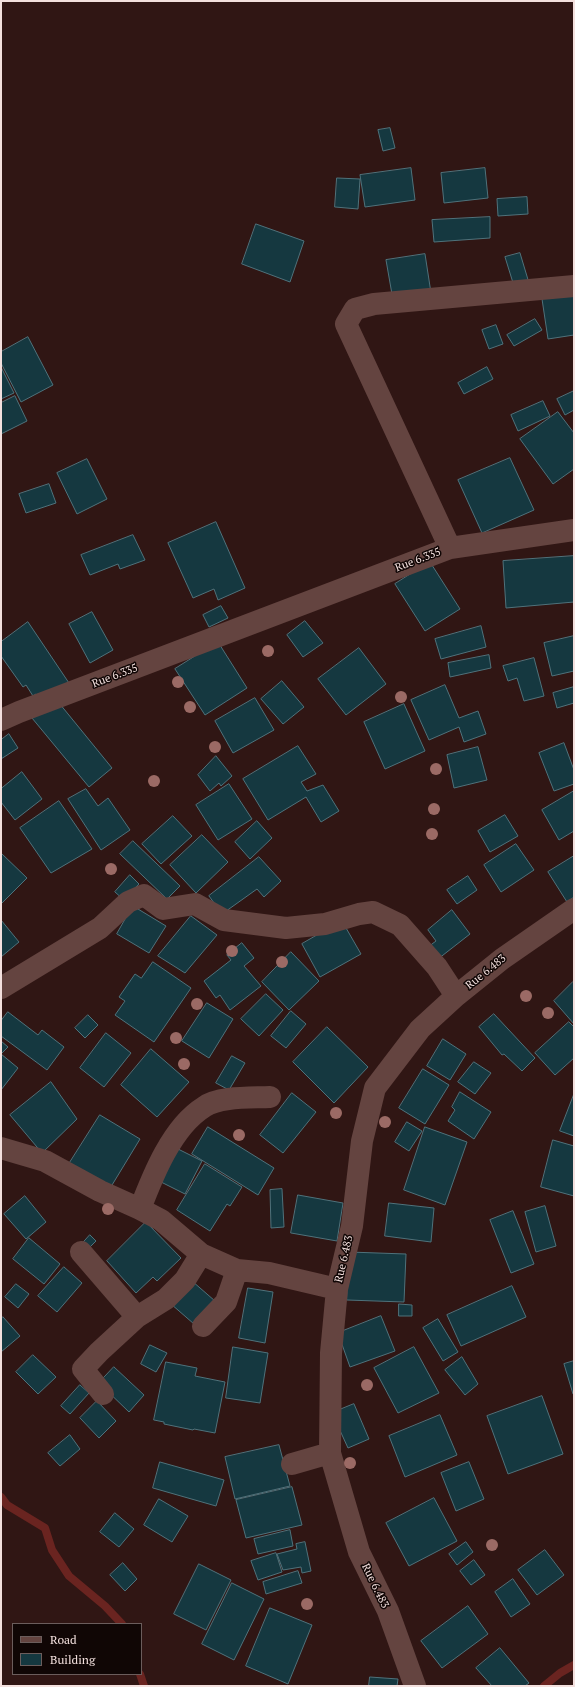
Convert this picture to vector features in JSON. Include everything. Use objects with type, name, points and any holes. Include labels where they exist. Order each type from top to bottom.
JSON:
[{"type":"street","name":"Rue 6.335","points":[[1,720],[450,548],[346,324],[355,309],[374,304],[574,286]]},
{"type":"street","points":[[450,548],[574,530]]},
{"type":"street","points":[[1,988],[100,928],[128,902],[144,895],[163,909],[195,904],[224,920],[286,928],[324,924],[359,914],[373,912],[400,925],[436,967],[456,996]]},
{"type":"street","name":"Rue 6.483","points":[[415,1686],[388,1611],[359,1552],[330,1453],[330,1353],[337,1289],[352,1226],[362,1141],[375,1088],[420,1029],[456,996],[502,959],[574,909]]},
{"type":"street","points":[[140,1209],[152,1178],[164,1154],[185,1124],[204,1107],[222,1100],[270,1097]]},
{"type":"street","points":[[1,1148],[45,1161],[100,1191],[140,1209],[161,1220],[201,1254],[236,1270],[269,1273],[337,1289]]},
{"type":"street","points":[[81,1252],[137,1317]]},
{"type":"street","points":[[103,1394],[83,1370],[99,1352],[137,1317],[166,1299],[185,1280],[201,1254]]},
{"type":"street","points":[[203,1326],[226,1302],[236,1270]]},
{"type":"street","points":[[292,1464],[330,1453]]},
{"type":"building","points":[[390,128],[395,148],[383,151],[378,130]]},
{"type":"building","points":[[411,168],[415,200],[365,207],[360,175]]},
{"type":"building","points":[[485,168],[488,198],[444,203],[441,173]]},
{"type":"building","points":[[337,178],[360,179],[358,209],[335,207]]},
{"type":"building","points":[[527,197],[528,214],[498,216],[497,199]]},
{"type":"building","points":[[490,217],[490,238],[434,242],[432,220]]},
{"type":"building","points":[[256,224],[304,241],[290,282],[242,264]]},
{"type":"building","points":[[520,253],[529,283],[514,286],[505,257]]},
{"type":"building","points":[[425,254],[431,293],[393,300],[386,260]]},
{"type":"building","points":[[574,293],[574,335],[548,339],[542,299]]},
{"type":"building","points":[[535,319],[542,330],[514,346],[507,335]]},
{"type":"building","points":[[496,325],[503,344],[489,349],[482,330]]},
{"type":"building","points":[[28,337],[53,385],[21,402],[1,363],[1,352]]},
{"type":"building","points":[[1,367],[14,393],[1,399]]},
{"type":"building","points":[[487,367],[493,379],[464,394],[458,383]]},
{"type":"building","points":[[574,391],[574,410],[565,415],[557,399]]},
{"type":"building","points":[[15,396],[27,421],[1,434],[1,403]]},
{"type":"building","points":[[543,401],[550,416],[518,431],[511,415]]},
{"type":"building","points":[[558,412],[574,433],[574,469],[553,484],[520,439]]},
{"type":"building","points":[[510,458],[534,510],[482,533],[458,480]]},
{"type":"building","points":[[87,459],[107,499],[77,514],[57,473]]},
{"type":"building","points":[[49,484],[56,503],[26,513],[19,494]]},
{"type":"building","points":[[216,522],[245,588],[218,600],[214,589],[193,598],[168,543]]},
{"type":"building","points":[[133,535],[145,560],[120,569],[118,564],[90,575],[81,555]]},
{"type":"building","points":[[574,556],[574,602],[506,608],[503,561]]},
{"type":"building","points":[[430,562],[460,609],[425,631],[395,584]]},
{"type":"building","points":[[221,606],[228,618],[209,627],[203,615]]},
{"type":"building","points":[[92,612],[113,650],[90,663],[69,624]]},
{"type":"building","points":[[305,621],[323,643],[303,657],[287,635]]},
{"type":"building","points":[[28,622],[71,686],[40,700],[36,694],[33,696],[26,685],[23,687],[1,656],[1,642]]},
{"type":"building","points":[[481,626],[486,647],[441,659],[435,639]]},
{"type":"building","points":[[574,636],[574,671],[552,676],[544,643]]},
{"type":"building","points":[[218,642],[247,688],[205,715],[175,669]]},
{"type":"building","points":[[359,648],[386,684],[346,715],[318,679]]},
{"type":"building","points":[[489,655],[491,668],[450,677],[448,663]]},
{"type":"building","points":[[534,658],[544,696],[524,701],[517,678],[508,681],[503,666]]},
{"type":"building","points":[[282,681],[304,707],[283,724],[261,699]]},
{"type":"building","points":[[445,685],[459,718],[478,711],[486,734],[464,742],[459,727],[429,740],[411,700]]},
{"type":"building","points":[[574,687],[574,703],[557,708],[553,693]]},
{"type":"building","points":[[55,698],[112,768],[89,787],[32,718]]},
{"type":"building","points":[[255,698],[274,730],[233,753],[215,721]]},
{"type":"building","points":[[404,704],[425,751],[385,769],[364,722]]},
{"type":"building","points":[[9,734],[18,748],[1,759],[1,740]]},
{"type":"building","points":[[564,743],[574,770],[574,784],[554,791],[539,753]]},
{"type":"building","points":[[298,746],[316,774],[301,782],[307,791],[323,785],[339,811],[321,822],[306,797],[268,820],[243,779]]},
{"type":"building","points":[[478,747],[487,780],[454,788],[447,755]]},
{"type":"building","points":[[216,756],[232,776],[221,786],[219,783],[210,791],[198,775]]},
{"type":"building","points":[[22,772],[42,799],[15,820],[1,802],[1,789]]},
{"type":"building","points":[[229,784],[252,819],[218,840],[196,805]]},
{"type":"building","points":[[86,789],[98,806],[108,798],[130,830],[101,850],[68,799]]},
{"type":"building","points":[[574,791],[574,831],[559,840],[542,810]]},
{"type":"building","points":[[59,801],[92,849],[51,873],[20,828]]},
{"type":"building","points":[[505,815],[518,836],[490,852],[478,831]]},
{"type":"building","points":[[173,816],[192,836],[161,864],[142,844]]},
{"type":"building","points":[[257,821],[272,838],[250,859],[235,842]]},
{"type":"building","points":[[202,835],[228,862],[196,893],[170,865]]},
{"type":"building","points":[[133,841],[180,886],[167,899],[120,854]]},
{"type":"building","points":[[516,844],[534,870],[501,892],[484,865]]},
{"type":"building","points":[[1,853],[27,878],[2,903],[1,902]]},
{"type":"building","points":[[574,856],[574,897],[567,902],[548,872]]},
{"type":"building","points":[[259,857],[281,881],[264,897],[257,889],[222,914],[209,896]]},
{"type":"building","points":[[130,875],[139,884],[124,900],[115,892]]},
{"type":"building","points":[[468,876],[477,890],[457,904],[447,890]]},
{"type":"building","points":[[133,906],[166,926],[149,953],[117,934]]},
{"type":"building","points":[[452,910],[470,934],[438,959],[428,947],[436,941],[428,930]]},
{"type":"building","points":[[191,916],[217,935],[185,973],[158,956]]},
{"type":"building","points":[[1,920],[19,942],[1,957]]},
{"type":"building","points":[[342,921],[361,954],[320,977],[302,944]]},
{"type":"building","points":[[242,943],[254,958],[244,966],[261,986],[230,1010],[220,995],[216,998],[204,981],[231,960],[227,955]]},
{"type":"building","points":[[291,952],[319,981],[289,1010],[262,982]]},
{"type":"building","points":[[153,962],[191,988],[154,1042],[115,1015],[125,1001],[119,997],[135,974],[141,978]]},
{"type":"building","points":[[573,982],[574,983],[574,1024],[554,1001]]},
{"type":"building","points":[[266,994],[283,1010],[259,1036],[241,1019]]},
{"type":"building","points":[[207,1003],[233,1019],[209,1058],[182,1041]]},
{"type":"building","points":[[291,1011],[306,1024],[286,1048],[271,1036]]},
{"type":"building","points":[[8,1012],[38,1035],[42,1030],[64,1047],[47,1070],[1,1036],[1,1021]]},
{"type":"building","points":[[494,1014],[535,1058],[522,1071],[504,1054],[502,1055],[479,1027]]},
{"type":"building","points":[[88,1015],[98,1025],[85,1038],[75,1028]]},
{"type":"building","points":[[569,1022],[574,1027],[574,1058],[555,1075],[535,1053]]},
{"type":"building","points":[[327,1027],[368,1067],[334,1103],[293,1062]]},
{"type":"building","points":[[106,1033],[131,1053],[104,1087],[80,1068]]},
{"type":"building","points":[[443,1039],[466,1054],[450,1080],[427,1066]]},
{"type":"building","points":[[1,1041],[8,1047],[1,1054]]},
{"type":"building","points":[[151,1049],[189,1082],[157,1117],[121,1085]]},
{"type":"building","points":[[1,1054],[18,1068],[1,1090]]},
{"type":"building","points":[[232,1056],[245,1063],[229,1090],[216,1083]]},
{"type":"building","points":[[474,1062],[491,1073],[475,1094],[458,1082]]},
{"type":"building","points":[[423,1069],[449,1085],[425,1124],[399,1108]]},
{"type":"building","points":[[51,1082],[77,1119],[42,1153],[10,1115]]},
{"type":"building","points":[[460,1092],[491,1112],[474,1139],[448,1121],[455,1110],[452,1107]]},
{"type":"building","points":[[292,1093],[316,1112],[283,1153],[260,1135]]},
{"type":"building","points":[[574,1094],[574,1136],[560,1131]]},
{"type":"building","points":[[100,1115],[140,1139],[109,1190],[69,1164]]},
{"type":"building","points":[[407,1122],[422,1131],[409,1151],[395,1142]]},
{"type":"building","points":[[208,1127],[274,1168],[258,1195],[192,1154]]},
{"type":"building","points":[[425,1127],[467,1142],[445,1205],[404,1190]]},
{"type":"building","points":[[553,1140],[574,1146],[574,1196],[541,1187]]},
{"type":"building","points":[[176,1148],[202,1161],[185,1194],[159,1181]]},
{"type":"building","points":[[205,1164],[242,1187],[230,1206],[227,1204],[210,1231],[177,1210]]},
{"type":"building","points":[[282,1189],[284,1227],[271,1228],[270,1190]]},
{"type":"building","points":[[298,1195],[343,1203],[337,1241],[291,1233]]},
{"type":"building","points":[[25,1196],[46,1222],[26,1239],[4,1214]]},
{"type":"building","points":[[389,1203],[434,1208],[431,1242],[385,1236]]},
{"type":"building","points":[[545,1206],[556,1246],[536,1252],[525,1212]]},
{"type":"building","points":[[513,1211],[534,1264],[511,1273],[490,1220]]},
{"type":"building","points":[[146,1222],[181,1258],[157,1281],[153,1277],[136,1293],[107,1261]]},
{"type":"building","points":[[90,1235],[96,1241],[88,1249],[82,1244]]},
{"type":"building","points":[[29,1238],[60,1264],[44,1284],[13,1259]]},
{"type":"building","points":[[349,1252],[406,1254],[404,1302],[347,1300]]},
{"type":"building","points":[[64,1267],[82,1283],[57,1312],[38,1296]]},
{"type":"building","points":[[192,1281],[215,1301],[194,1324],[171,1304]]},
{"type":"building","points":[[16,1284],[29,1294],[18,1308],[5,1297]]},
{"type":"building","points":[[512,1286],[526,1317],[461,1346],[447,1315]]},
{"type":"building","points":[[248,1288],[273,1292],[265,1343],[239,1338]]},
{"type":"building","points":[[399,1304],[412,1305],[412,1316],[399,1316]]},
{"type":"building","points":[[381,1316],[395,1351],[350,1367],[338,1333]]},
{"type":"building","points":[[3,1317],[20,1336],[1,1352],[1,1319]]},
{"type":"building","points":[[438,1319],[458,1352],[443,1361],[423,1328]]},
{"type":"building","points":[[150,1345],[167,1353],[156,1372],[141,1364]]},
{"type":"building","points":[[233,1347],[268,1353],[260,1403],[226,1398]]},
{"type":"building","points":[[414,1347],[439,1393],[398,1413],[374,1368]]},
{"type":"building","points":[[33,1355],[56,1377],[38,1394],[16,1372]]},
{"type":"building","points":[[462,1357],[478,1384],[465,1395],[445,1370]]},
{"type":"building","points":[[574,1361],[574,1394],[573,1394],[564,1364]]},
{"type":"building","points":[[166,1362],[197,1368],[195,1376],[225,1382],[215,1433],[164,1424],[164,1422],[154,1420]]},
{"type":"building","points":[[114,1367],[144,1395],[129,1412],[99,1383]]},
{"type":"building","points":[[80,1385],[89,1393],[70,1414],[61,1406]]},
{"type":"building","points":[[542,1396],[563,1454],[508,1474],[487,1416]]},
{"type":"building","points":[[97,1401],[116,1421],[99,1438],[80,1418]]},
{"type":"building","points":[[354,1404],[369,1439],[348,1448],[332,1413]]},
{"type":"building","points":[[440,1415],[457,1455],[405,1477],[389,1436]]},
{"type":"building","points":[[70,1435],[80,1449],[60,1466],[48,1453]]},
{"type":"building","points":[[279,1445],[290,1486],[235,1499],[225,1457]]},
{"type":"building","points":[[160,1462],[224,1480],[216,1506],[153,1488]]},
{"type":"building","points":[[469,1462],[484,1499],[456,1511],[441,1473]]},
{"type":"building","points":[[292,1487],[302,1525],[246,1538],[236,1500]]},
{"type":"building","points":[[434,1498],[457,1541],[409,1566],[386,1523]]},
{"type":"building","points":[[159,1499],[188,1516],[172,1542],[144,1525]]},
{"type":"building","points":[[115,1513],[134,1529],[119,1547],[100,1532]]},
{"type":"building","points":[[290,1530],[293,1546],[258,1554],[254,1539]]},
{"type":"building","points":[[305,1542],[311,1571],[302,1573],[301,1567],[283,1570],[277,1554],[297,1549],[296,1544]]},
{"type":"building","points":[[466,1542],[473,1552],[457,1565],[449,1554]]},
{"type":"building","points":[[545,1550],[564,1575],[537,1595],[518,1570]]},
{"type":"building","points":[[276,1553],[282,1572],[258,1580],[251,1561]]},
{"type":"building","points":[[474,1560],[485,1575],[471,1585],[460,1571]]},
{"type":"building","points":[[123,1563],[137,1579],[125,1591],[110,1575]]},
{"type":"building","points":[[199,1564],[231,1580],[206,1630],[174,1614]]},
{"type":"building","points":[[298,1571],[302,1583],[266,1594],[263,1582]]},
{"type":"building","points":[[513,1579],[530,1604],[511,1617],[495,1592]]},
{"type":"building","points":[[232,1583],[264,1599],[234,1660],[202,1644]]},
{"type":"building","points":[[468,1606],[488,1634],[442,1668],[421,1641]]},
{"type":"building","points":[[270,1608],[312,1625],[288,1684],[246,1666]]},
{"type":"building","points":[[500,1648],[529,1683],[525,1686],[492,1686],[476,1668]]},
{"type":"building","points":[[370,1677],[398,1679],[397,1686],[369,1686]]},
{"type":"waterway","points":[[1,1497],[7,1505],[45,1528],[52,1550],[69,1576],[105,1606],[121,1623]]},
{"type":"waterway","points":[[544,1686],[560,1673],[574,1665]]},
{"type":"waterway","points":[[140,1675],[144,1686]]}]
